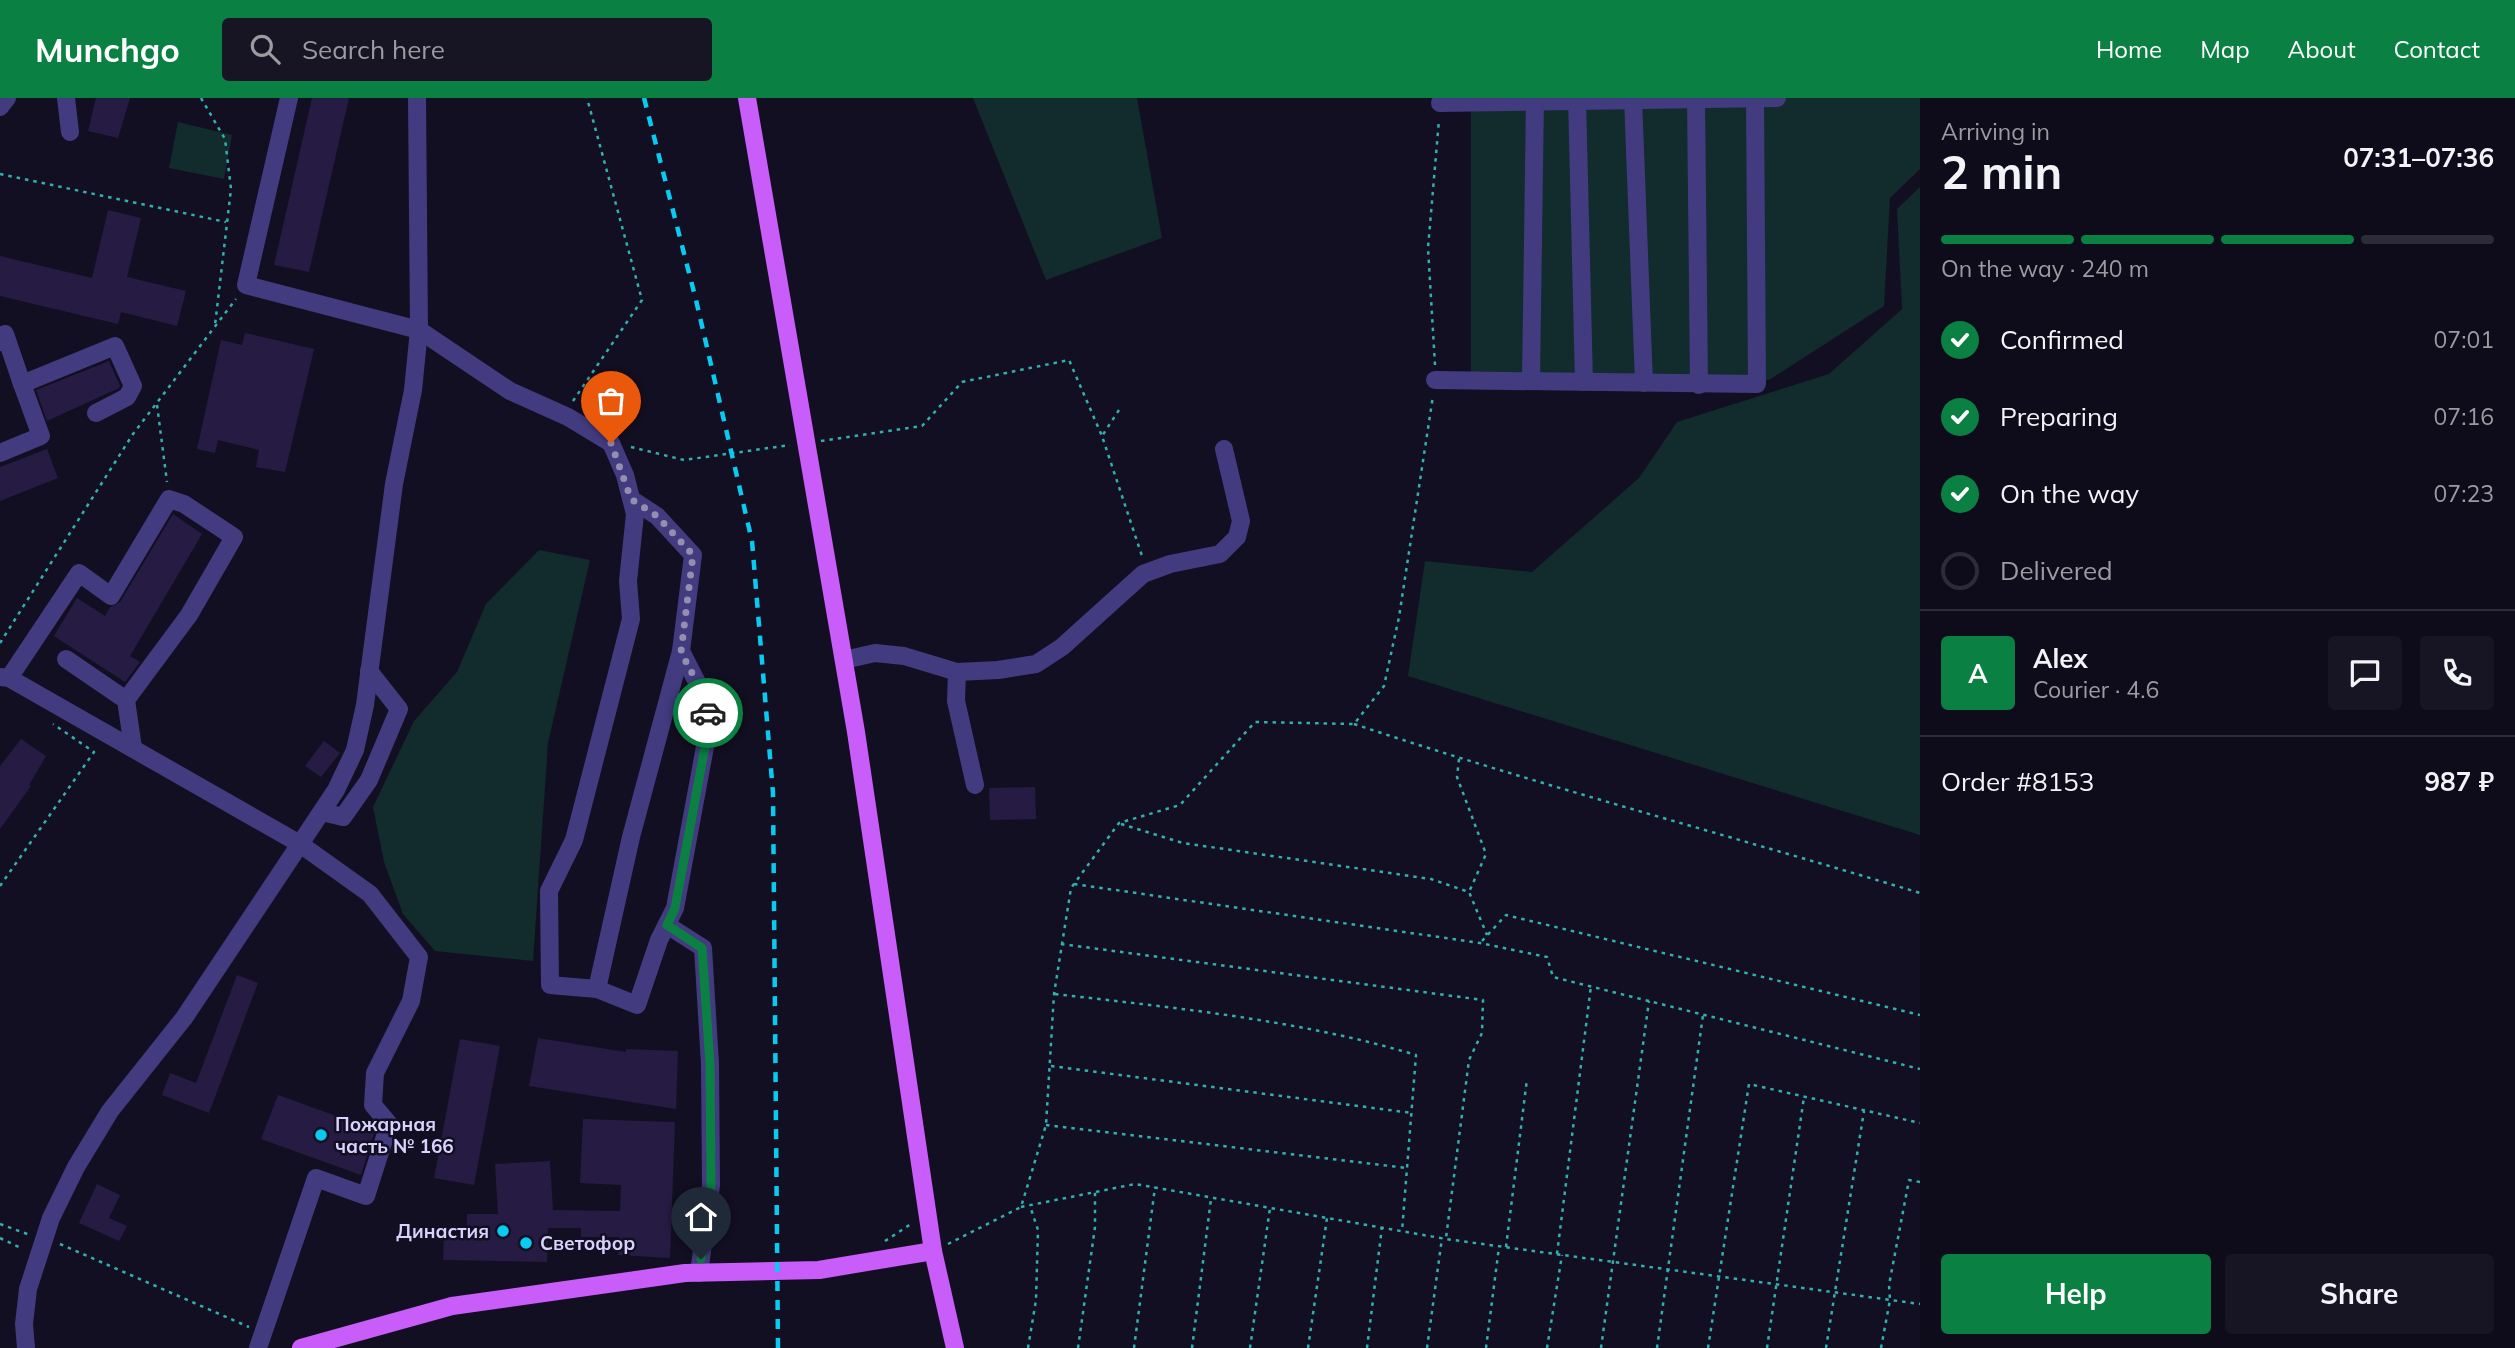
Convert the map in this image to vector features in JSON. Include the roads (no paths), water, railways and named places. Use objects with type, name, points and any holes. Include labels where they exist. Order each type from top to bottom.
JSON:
[{"type":"main road","points":[[747,98],[844,660],[928,1222],[955,1348]]},
{"type":"main road","points":[[301,1348],[452,1306],[699,1273],[819,1270],[933,1251]]},
{"type":"street","points":[[0,107],[7,98]]},
{"type":"street","points":[[66,98],[70,132]]},
{"type":"street","points":[[289,98],[246,285],[419,330],[510,391],[563,415],[611,443],[631,499],[635,514],[628,581],[631,619],[574,840],[549,891],[550,985],[597,989],[637,1005],[675,908],[710,720],[704,696],[681,652]]},
{"type":"street","points":[[26,1348],[24,1324],[28,1289],[51,1218],[76,1167],[110,1111],[184,1018],[322,812],[355,750],[369,671],[394,484],[413,390],[419,330],[417,98]]},
{"type":"street","points":[[1436,380],[1757,384],[1755,98]]},
{"type":"street","points":[[1440,103],[1777,98]]},
{"type":"street","points":[[1633,99],[1644,383]]},
{"type":"street","points":[[1696,99],[1699,385]]},
{"type":"street","points":[[1531,381],[1535,100]]},
{"type":"street","points":[[1577,100],[1584,382]]},
{"type":"street","points":[[0,342],[5,334],[41,436],[0,453]]},
{"type":"street","points":[[22,384],[115,346],[133,386],[127,397],[96,413]]},
{"type":"street","points":[[844,660],[875,653],[904,656],[957,672],[998,670],[1036,664],[1062,648],[1147,572],[1170,564],[1220,554],[1237,537],[1241,521],[1224,449]]},
{"type":"street","points":[[133,748],[126,700],[188,615],[234,537],[184,504],[169,499],[111,596],[79,573],[5,678],[300,844],[370,894],[419,957],[411,1001],[375,1073],[373,1105],[389,1124],[366,1196],[316,1178],[258,1339]]},
{"type":"street","points":[[597,989],[631,837],[681,652],[693,555],[657,516],[631,499]]},
{"type":"street","points":[[66,659],[126,700]]},
{"type":"street","points":[[322,812],[343,817],[369,780],[399,709],[369,671]]},
{"type":"street","points":[[957,672],[956,701],[975,785]]},
{"type":"street","points":[[667,925],[702,948],[710,1064],[711,1185],[699,1273]]},
{"type":"railway","points":[[644,98],[696,300],[752,541],[773,793],[778,1348]]},
{"type":"place","name":"Пожарная часть № 166","points":[[321,1135]]},
{"type":"place","name":"Династия","points":[[503,1231]]},
{"type":"place","name":"Светофор","points":[[526,1243]]}]
